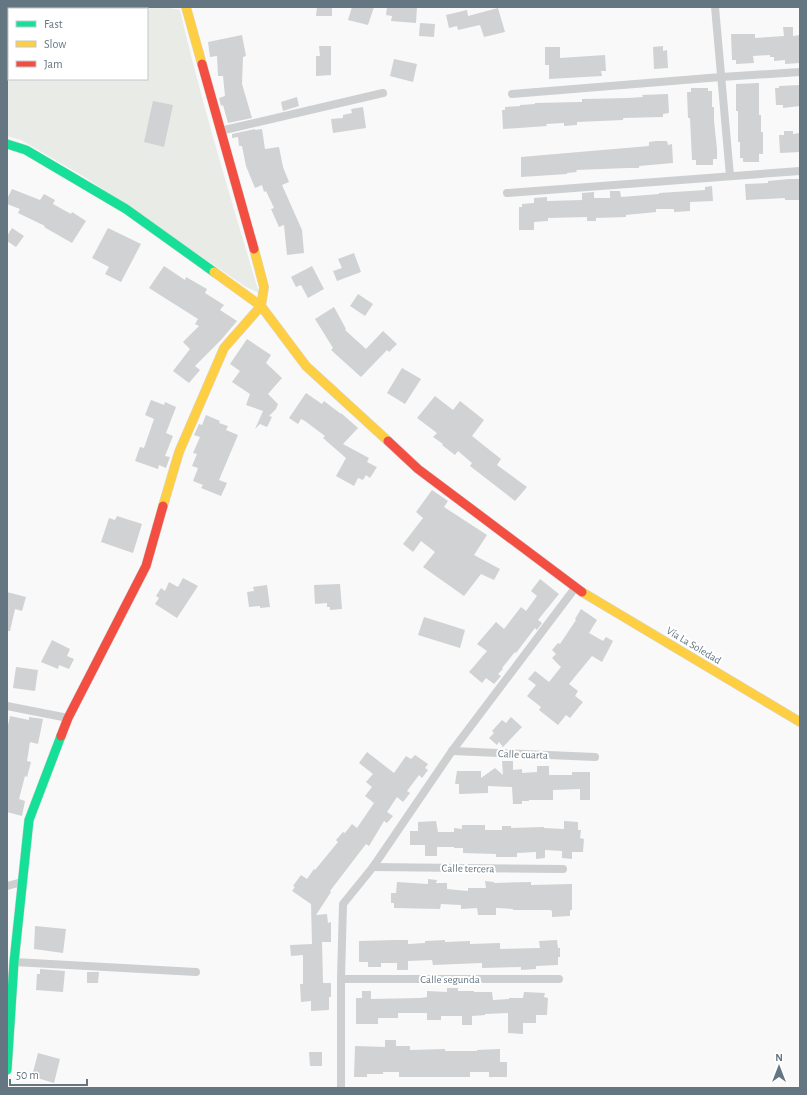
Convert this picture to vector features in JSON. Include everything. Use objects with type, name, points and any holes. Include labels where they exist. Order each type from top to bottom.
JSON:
[{"type":"street","points":[[7,1070],[8,1035],[14,962],[29,820],[68,718],[146,566],[179,452],[224,348],[261,306],[264,287],[186,7]]},
{"type":"street","points":[[715,7],[730,176]]},
{"type":"street","points":[[512,94],[800,72]]},
{"type":"street","points":[[220,131],[383,93]]},
{"type":"street","name":"Vía La Soledad","points":[[7,144],[26,150],[126,209],[261,306],[306,366],[418,469],[575,588],[800,722]]},
{"type":"street","points":[[507,193],[800,171]]},
{"type":"street","points":[[341,1088],[343,904],[373,867],[452,751],[575,588]]},
{"type":"street","points":[[7,706],[68,718]]},
{"type":"street","name":"Calle cuarta","points":[[452,751],[595,757]]},
{"type":"street","name":"Calle tercera","points":[[373,867],[563,869]]},
{"type":"street","points":[[7,886],[22,882]]},
{"type":"street","points":[[14,962],[196,972]]},
{"type":"street","name":"Calle segunda","points":[[341,979],[559,979]]},
{"type":"shaded area","points":[[164,7],[180,10],[207,117],[259,293],[246,287],[86,178],[21,140],[7,136],[7,9],[8,80],[148,80],[148,8],[48,8]]},
{"type":"building","points":[[317,7],[332,7],[332,16],[316,16]]},
{"type":"building","points":[[352,7],[374,7],[368,25],[348,20]]},
{"type":"building","points":[[387,7],[417,7],[416,23],[391,21],[392,16],[386,15]]},
{"type":"building","points":[[498,8],[505,32],[484,37],[480,25],[458,30],[457,26],[449,28],[446,15],[467,10],[468,16]]},
{"type":"building","points":[[420,23],[435,24],[434,37],[419,36]]},
{"type":"building","points":[[783,27],[793,27],[793,36],[800,35],[800,63],[785,64],[785,60],[774,61],[774,57],[770,57],[770,55],[753,56],[754,63],[736,64],[736,60],[732,60],[731,34],[755,34],[755,38],[784,36]]},
{"type":"building","points":[[242,35],[246,56],[243,57],[242,84],[252,118],[228,123],[223,105],[221,106],[219,98],[225,96],[223,76],[218,76],[217,56],[210,57],[208,42]]},
{"type":"building","points":[[319,46],[331,46],[331,75],[316,76],[316,56],[320,56]]},
{"type":"building","points":[[663,46],[663,51],[667,50],[668,68],[654,69],[653,47]]},
{"type":"building","points":[[545,47],[560,47],[560,58],[605,55],[606,71],[601,71],[602,76],[549,79],[549,65],[545,65]]},
{"type":"building","points":[[394,59],[417,64],[413,82],[390,76]]},
{"type":"building","points":[[759,83],[759,115],[761,115],[761,132],[763,132],[763,154],[759,154],[759,162],[743,162],[743,158],[740,158],[740,142],[738,142],[736,84]]},
{"type":"building","points":[[800,85],[800,106],[783,108],[783,105],[776,105],[775,88],[779,88],[779,86]]},
{"type":"building","points":[[691,88],[708,88],[708,91],[712,91],[712,107],[714,107],[717,149],[717,159],[713,159],[713,165],[696,165],[696,160],[692,160],[687,92],[691,92]]},
{"type":"building","points":[[668,94],[669,113],[663,114],[663,117],[623,118],[623,120],[577,122],[577,125],[564,126],[564,123],[546,124],[547,126],[503,129],[502,110],[505,110],[505,107],[535,103],[582,102],[582,99],[628,98],[643,97],[642,95]]},
{"type":"building","points":[[297,97],[299,106],[283,111],[281,102]]},
{"type":"building","points":[[153,101],[173,105],[164,147],[144,142]]},
{"type":"building","points":[[363,107],[366,128],[333,133],[331,119],[343,118],[343,115],[352,113],[351,109]]},
{"type":"building","points":[[262,129],[265,149],[279,147],[283,167],[289,182],[282,185],[302,230],[304,253],[287,255],[284,225],[279,227],[271,209],[274,208],[266,191],[264,192],[262,185],[255,188],[246,166],[242,146],[239,146],[238,137],[232,138],[232,134]]},
{"type":"building","points":[[784,131],[793,131],[793,134],[800,133],[800,152],[780,153],[779,135],[784,135]]},
{"type":"building","points":[[667,141],[668,145],[672,144],[673,163],[639,166],[639,168],[576,170],[577,172],[567,174],[521,177],[521,157],[649,146],[649,142]]},
{"type":"building","points":[[800,179],[799,200],[785,200],[785,198],[746,200],[745,184],[768,183],[768,181]]},
{"type":"building","points":[[712,186],[713,201],[690,202],[690,211],[674,212],[674,209],[656,209],[656,212],[626,215],[626,217],[596,218],[596,221],[587,221],[587,217],[548,218],[548,221],[534,222],[534,230],[519,230],[519,207],[522,207],[522,204],[534,203],[534,198],[547,197],[547,201],[582,200],[582,193],[594,192],[594,198],[610,198],[610,191],[620,191],[621,197],[705,190],[705,187]]},
{"type":"building","points":[[12,189],[40,200],[44,194],[55,200],[53,204],[71,214],[72,212],[86,221],[72,243],[44,227],[45,226],[18,213],[20,209],[7,204],[7,199]]},
{"type":"building","points":[[12,228],[24,236],[16,247],[7,241],[7,236]]},
{"type":"building","points":[[108,228],[141,244],[121,282],[105,274],[109,267],[92,258]]},
{"type":"building","points":[[354,253],[361,272],[337,281],[333,271],[342,268],[338,259]]},
{"type":"building","points":[[164,266],[185,280],[186,277],[207,289],[205,293],[224,305],[220,310],[237,321],[221,340],[195,366],[200,370],[189,383],[173,371],[190,349],[183,342],[199,326],[195,324],[198,319],[149,288]]},
{"type":"building","points":[[312,266],[324,289],[308,298],[301,285],[296,287],[291,277]]},
{"type":"building","points":[[358,294],[373,304],[365,316],[350,306]]},
{"type":"building","points":[[334,307],[346,329],[345,330],[366,349],[383,331],[397,344],[389,352],[387,350],[361,377],[331,350],[333,348],[315,319]]},
{"type":"building","points":[[247,339],[271,355],[266,363],[282,378],[268,394],[278,404],[276,409],[269,416],[272,417],[267,427],[260,424],[255,429],[263,411],[246,405],[250,394],[232,382],[240,371],[230,364]]},
{"type":"building","points":[[402,368],[421,379],[405,404],[387,393]]},
{"type":"building","points":[[306,393],[322,404],[324,401],[358,428],[343,444],[369,458],[367,462],[377,467],[370,478],[366,475],[363,480],[358,478],[354,486],[336,476],[346,458],[323,438],[325,436],[305,421],[301,419],[298,424],[289,418]]},
{"type":"building","points":[[435,396],[453,410],[460,401],[484,420],[472,436],[501,459],[497,465],[527,487],[515,501],[470,466],[472,463],[458,451],[455,455],[442,445],[443,444],[433,437],[437,433],[417,418]]},
{"type":"building","points":[[151,400],[164,405],[165,402],[176,407],[166,433],[173,436],[165,456],[170,457],[166,468],[159,465],[158,469],[135,461],[140,447],[144,448],[154,419],[145,415]]},
{"type":"building","points":[[206,415],[220,421],[219,423],[228,426],[226,430],[238,435],[219,480],[227,483],[221,496],[201,488],[203,485],[193,481],[198,468],[192,466],[197,454],[193,453],[200,437],[194,435],[199,424],[202,425]]},
{"type":"building","points":[[432,490],[448,501],[444,507],[487,535],[474,555],[500,569],[494,580],[481,574],[464,596],[423,567],[435,552],[421,541],[413,552],[403,544],[423,518],[416,512]]},
{"type":"building","points":[[117,516],[142,524],[133,553],[101,542],[109,518],[115,520]]},
{"type":"building","points":[[183,578],[198,586],[177,618],[155,604],[159,598],[156,596],[161,588],[165,591],[169,582],[178,587]]},
{"type":"building","points":[[540,579],[559,594],[538,620],[542,623],[537,630],[535,628],[516,653],[515,652],[502,668],[503,669],[498,674],[501,676],[494,684],[486,678],[482,683],[469,672],[487,651],[477,644],[496,622],[504,629],[521,607],[526,611],[537,596],[531,591]]},
{"type":"building","points":[[340,584],[342,609],[330,610],[330,607],[327,607],[327,603],[315,604],[314,585]]},
{"type":"building","points":[[267,585],[270,607],[249,607],[247,592],[254,591],[253,587]]},
{"type":"building","points":[[7,592],[26,597],[22,611],[15,609],[10,631],[7,631]]},
{"type":"building","points":[[581,609],[597,620],[589,633],[603,641],[606,637],[613,641],[602,662],[592,656],[569,684],[578,691],[575,696],[583,702],[570,718],[566,715],[558,725],[539,710],[541,707],[527,696],[536,685],[528,679],[535,671],[549,682],[561,667],[552,658],[556,654],[552,650],[558,643],[560,644],[576,620],[575,619]]},
{"type":"building","points":[[424,617],[465,630],[460,648],[418,635]]},
{"type":"building","points":[[52,640],[70,649],[67,656],[74,659],[69,669],[59,665],[58,669],[41,662]]},
{"type":"building","points":[[16,667],[38,670],[35,691],[13,688]]},
{"type":"building","points":[[10,716],[29,720],[29,717],[43,719],[38,744],[30,742],[27,761],[31,762],[27,777],[25,776],[19,799],[25,801],[22,816],[7,812],[7,730]]},
{"type":"building","points":[[511,717],[522,727],[503,747],[499,742],[497,745],[489,738],[494,733],[492,731],[502,720],[506,723]]},
{"type":"building","points":[[367,752],[394,773],[406,756],[411,759],[415,755],[428,764],[425,768],[428,770],[422,778],[419,775],[407,791],[410,793],[403,802],[397,797],[387,812],[393,816],[387,823],[384,821],[369,846],[366,844],[330,891],[331,892],[316,915],[327,914],[328,923],[331,922],[331,942],[322,942],[323,983],[331,983],[331,997],[329,997],[329,1010],[311,1011],[311,1001],[301,1002],[300,984],[303,984],[303,955],[291,956],[290,945],[312,944],[311,904],[292,891],[295,887],[293,886],[301,875],[307,879],[338,842],[336,840],[343,832],[345,833],[352,824],[357,828],[374,803],[365,796],[372,787],[366,782],[373,774],[359,763]]},
{"type":"building","points":[[502,761],[513,761],[513,770],[522,769],[522,773],[537,772],[537,766],[549,766],[549,775],[572,775],[572,772],[590,772],[590,800],[580,800],[580,789],[553,790],[553,800],[529,800],[522,801],[522,804],[513,804],[512,787],[488,786],[488,793],[459,794],[459,784],[455,784],[457,771],[481,771],[481,778],[495,768],[503,775]]},
{"type":"building","points":[[436,821],[438,832],[454,832],[454,828],[462,829],[462,825],[485,825],[485,830],[502,830],[502,826],[511,826],[511,828],[544,827],[564,829],[564,821],[578,822],[578,830],[581,830],[580,838],[584,839],[583,852],[572,852],[572,859],[562,858],[562,851],[545,850],[545,858],[536,859],[536,852],[517,853],[517,857],[496,857],[496,854],[463,853],[463,848],[437,847],[437,856],[425,856],[425,845],[410,845],[410,831],[418,831],[418,822]]},
{"type":"building","points":[[428,879],[437,880],[436,883],[447,883],[447,889],[468,891],[468,888],[486,888],[485,881],[494,883],[531,882],[531,885],[572,884],[572,910],[570,910],[570,916],[552,917],[552,911],[550,910],[513,910],[496,908],[496,915],[478,915],[477,908],[461,909],[461,905],[441,904],[440,909],[394,908],[394,903],[391,903],[391,893],[396,893],[397,882],[428,884]]},
{"type":"building","points":[[35,926],[66,929],[63,953],[34,949]]},
{"type":"building","points":[[408,940],[408,944],[445,940],[445,942],[470,941],[470,944],[500,943],[500,949],[540,948],[539,941],[557,940],[558,948],[560,948],[560,957],[558,957],[558,965],[536,966],[536,969],[521,970],[521,967],[482,968],[482,963],[433,965],[432,960],[408,961],[408,970],[397,970],[397,963],[381,963],[381,967],[368,967],[368,962],[359,962],[359,941]]},
{"type":"building","points":[[40,969],[65,971],[63,992],[36,990],[37,974],[40,974]]},
{"type":"building","points":[[87,972],[99,972],[98,983],[87,983]]},
{"type":"building","points":[[447,988],[458,988],[458,991],[492,992],[493,1000],[523,998],[524,992],[545,993],[544,997],[548,998],[547,1015],[536,1015],[536,1023],[523,1023],[523,1034],[508,1033],[508,1013],[472,1016],[472,1025],[462,1025],[462,1016],[441,1016],[441,1020],[427,1020],[427,1013],[398,1013],[398,1018],[378,1018],[378,1024],[356,1024],[356,998],[362,998],[362,991],[371,991],[371,999],[421,998],[427,997],[427,991],[447,992]]},
{"type":"building","points":[[385,1040],[396,1040],[396,1046],[410,1046],[410,1050],[445,1049],[445,1051],[477,1051],[500,1049],[500,1062],[507,1062],[507,1077],[489,1077],[489,1072],[470,1072],[470,1077],[399,1077],[399,1072],[383,1072],[383,1074],[367,1074],[367,1077],[354,1077],[355,1046],[385,1047]]},
{"type":"building","points":[[309,1052],[322,1052],[322,1066],[310,1066]]},
{"type":"building","points":[[38,1053],[60,1059],[54,1083],[34,1077],[35,1073],[33,1072]]},
{"type":"traffic: fast","points":[[7,144],[26,150],[126,209],[214,272]]},
{"type":"traffic: fast","points":[[7,1070],[14,962],[29,820],[61,736]]},
{"type":"traffic: slow","points":[[186,7],[202,64]]},
{"type":"traffic: slow","points":[[163,506],[179,452],[224,348],[261,306],[264,287],[254,249]]},
{"type":"traffic: slow","points":[[214,272],[261,306],[306,366],[388,441]]},
{"type":"traffic: slow","points":[[582,592],[800,722]]},
{"type":"traffic: jam","points":[[202,64],[254,249]]},
{"type":"traffic: jam","points":[[388,441],[418,469],[582,592]]},
{"type":"traffic: jam","points":[[61,736],[68,718],[146,566],[163,506]]}]
